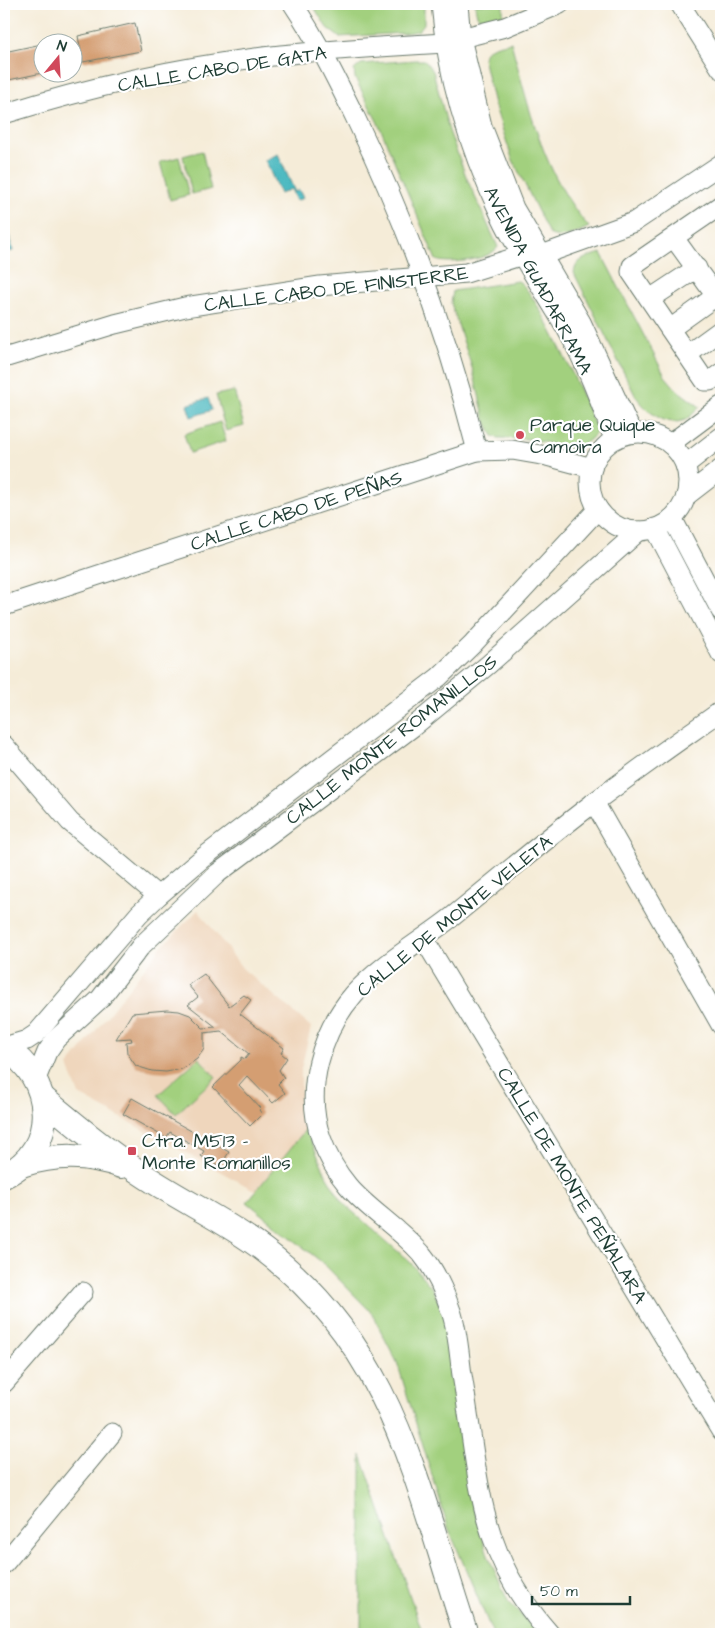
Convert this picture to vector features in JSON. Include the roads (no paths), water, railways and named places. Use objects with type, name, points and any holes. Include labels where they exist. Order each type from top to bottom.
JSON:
[{"type":"main road","points":[[4,1048],[22,1061],[39,1089],[137,1171],[206,1211],[264,1250],[291,1272],[325,1306],[355,1344],[385,1399],[412,1461],[466,1634]]},
{"type":"main road","points":[[12,1171],[33,1151],[41,1134],[44,1116],[39,1089]]},
{"type":"main road","points":[[12,1171],[36,1160],[74,1155],[99,1158],[137,1171]]},
{"type":"street","points":[[294,4],[323,52],[387,183],[437,314],[477,452]]},
{"type":"street","name":"AVENIDA GUADARRAMA","points":[[441,4],[482,126],[514,208],[581,322],[632,433]]},
{"type":"street","name":"AVENIDA GUADARRAMA","points":[[458,4],[452,40],[466,130],[500,214],[567,330],[600,400],[614,439]]},
{"type":"street","name":"CALLE CABO DE GATA","points":[[4,114],[116,84],[189,69],[280,55],[452,40],[505,27],[560,4]]},
{"type":"street","points":[[680,4],[721,68]]},
{"type":"street","points":[[542,255],[634,222],[721,164]]},
{"type":"street","points":[[721,205],[632,266],[631,272],[705,381],[710,381],[721,373]]},
{"type":"street","points":[[670,329],[718,300],[674,238]]},
{"type":"street","name":"CALLE CABO DE FINISTERRE","points":[[4,358],[115,324],[185,307],[320,286],[466,273],[523,255]]},
{"type":"street","points":[[650,299],[697,268]]},
{"type":"street","points":[[688,354],[721,330]]},
{"type":"street","points":[[670,444],[721,406]]},
{"type":"street","points":[[686,496],[688,481],[685,465],[670,444],[646,433],[632,433],[614,439],[604,446],[592,468],[590,482],[592,496],[598,509],[609,521],[624,528],[647,529],[672,518],[686,496],[721,469]]},
{"type":"street","points":[[685,465],[721,437]]},
{"type":"street","name":"CALLE CABO DE PEÑAS","points":[[4,606],[477,452],[512,450],[547,456],[592,468]]},
{"type":"street","name":"CALLE MONTE ROMANILLOS","points":[[4,1048],[27,1040],[36,1034],[125,931],[158,896],[439,677],[473,644],[598,509]]},
{"type":"street","points":[[672,518],[721,611]]},
{"type":"street","points":[[647,529],[721,654]]},
{"type":"street","name":"CALLE MONTE ROMANILLOS","points":[[39,1089],[46,1052],[56,1039],[100,999],[141,946],[218,873],[414,726],[647,529]]},
{"type":"street","name":"CALLE DE MONTE VELETA","points":[[550,1634],[532,1614],[512,1583],[496,1550],[486,1521],[476,1479],[468,1409],[452,1315],[444,1290],[422,1255],[352,1193],[335,1169],[321,1138],[315,1113],[315,1081],[323,1046],[336,1021],[354,995],[382,969],[424,939],[594,802],[721,711]]},
{"type":"street","points":[[4,745],[70,822],[158,896]]},
{"type":"street","points":[[594,802],[721,1024]]},
{"type":"street","points":[[188,871],[198,882],[198,892]]},
{"type":"street","points":[[125,931],[130,945],[141,946]]},
{"type":"street","name":"CALLE DE MONTE PEÑALARA","points":[[424,939],[721,1431]]},
{"type":"street","points":[[4,1383],[83,1292]]},
{"type":"street","points":[[4,1564],[112,1433]]},
{"type":"water","points":[[278,154],[295,192],[299,190],[303,198],[296,201],[291,189],[280,194],[265,160]]},
{"type":"water","points":[[4,216],[13,251],[4,253]]},
{"type":"water","points":[[208,398],[212,410],[191,417],[187,405]]},
{"type":"place","name":"Parque Quique Camoira","points":[[520,435]]},
{"type":"place","name":"Ctra. M513 - Monte Romanillos","points":[[132,1151]]}]
